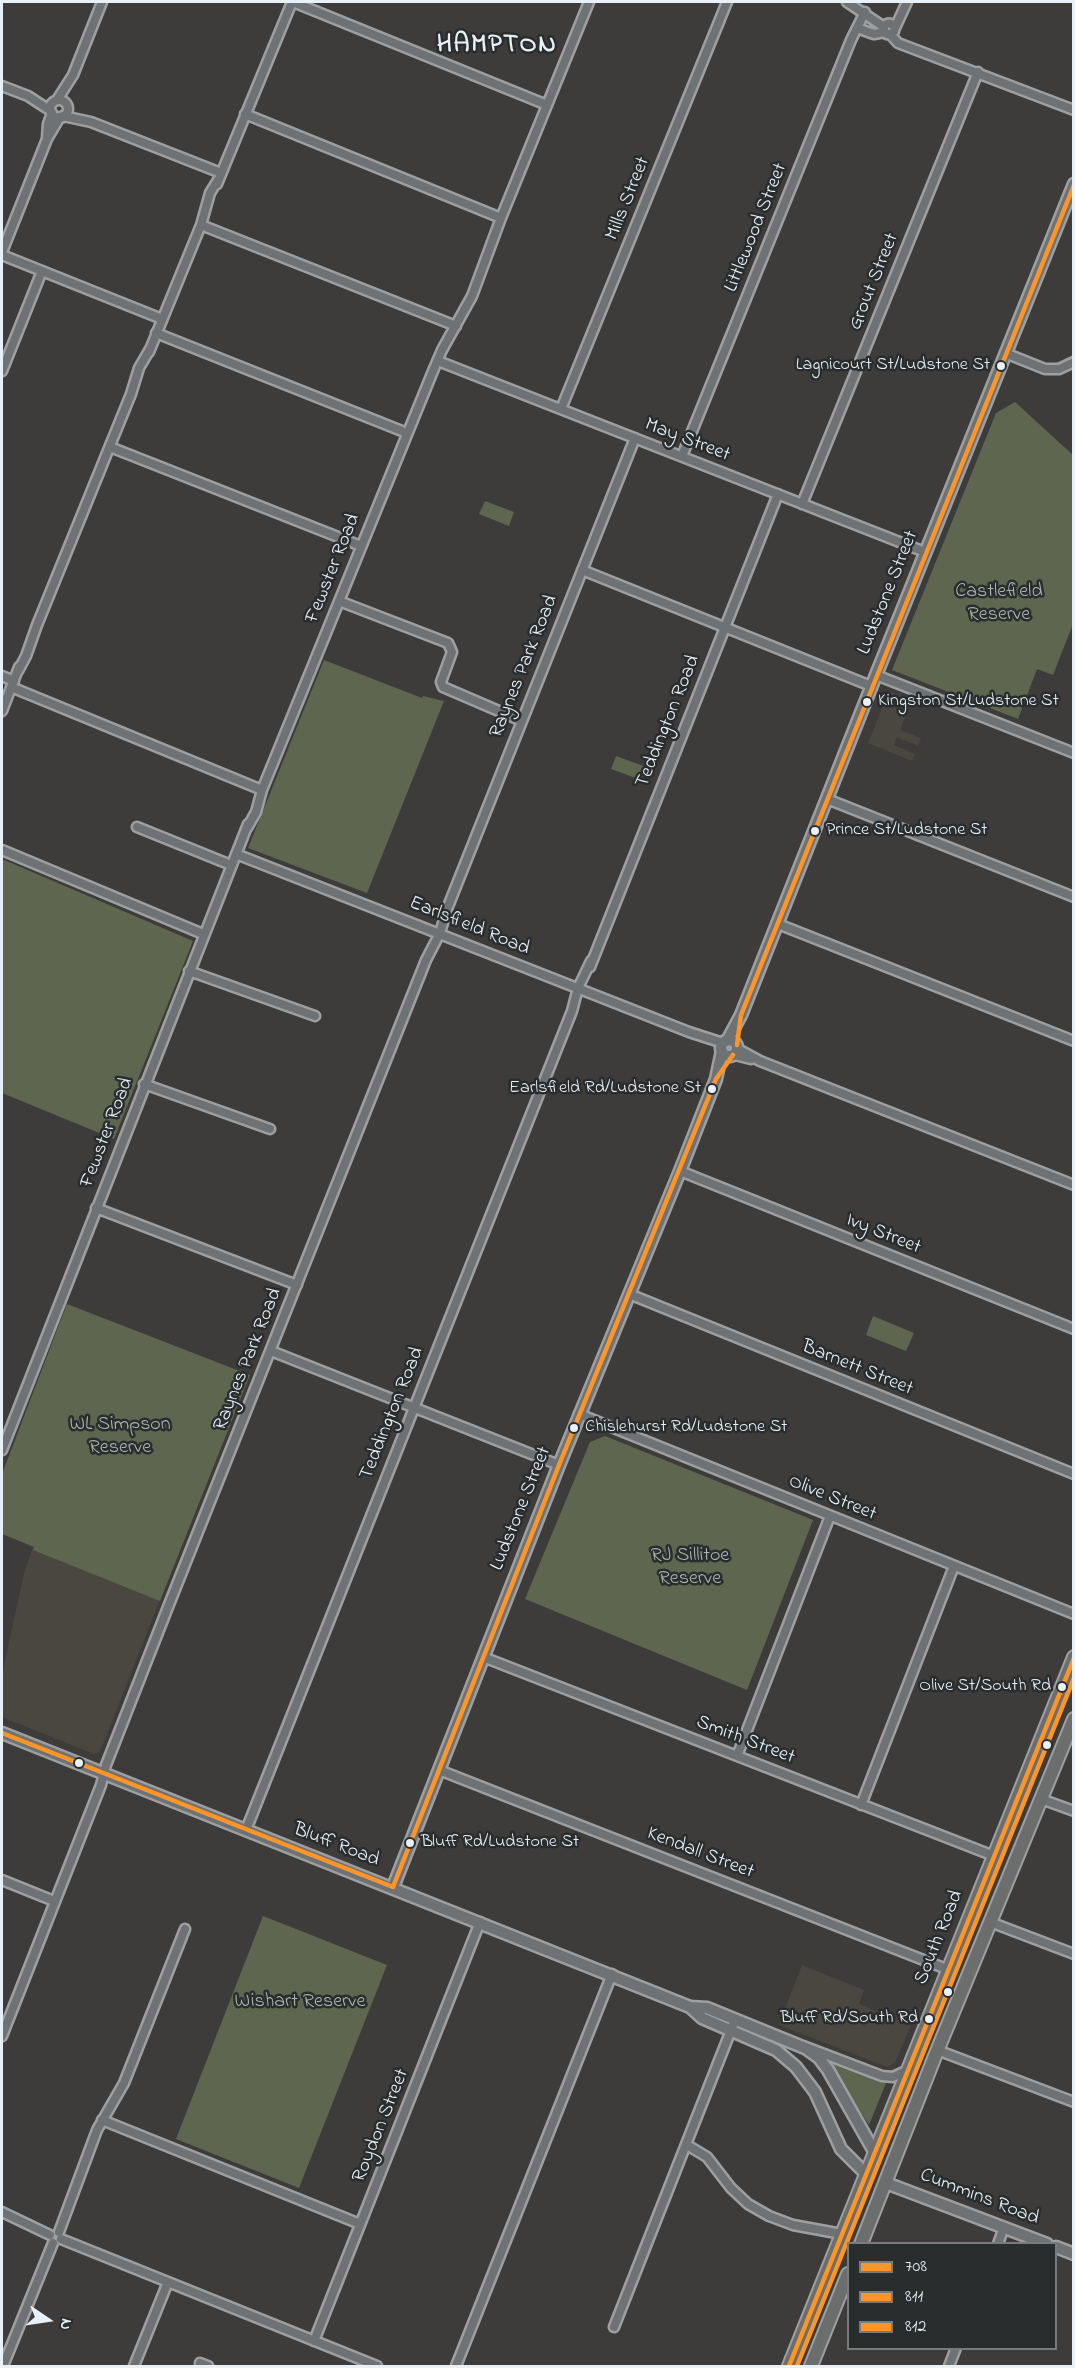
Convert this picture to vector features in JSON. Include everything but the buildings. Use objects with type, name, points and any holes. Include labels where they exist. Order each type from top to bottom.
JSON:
[{"type":"main road","name":"South Road","points":[[789,2367],[1074,1657]]},
{"type":"main road","name":"South Road","points":[[862,2242],[890,2181],[937,2050],[1074,1719]]},
{"type":"main road","points":[[949,1970],[968,1978]]},
{"type":"main road","points":[[898,2094],[918,2102]]},
{"type":"main road","points":[[875,2153],[890,2181]]},
{"type":"main road","points":[[866,2174],[890,2181]]},
{"type":"main road","points":[[811,2367],[847,2279]]},
{"type":"street","points":[[102,2],[73,75],[67,106],[57,114],[2,254],[162,319]]},
{"type":"street","points":[[2,711],[18,671],[23,651],[37,625],[131,394],[141,378],[156,333],[205,214],[214,198],[219,177],[292,2],[547,105]]},
{"type":"street","name":"Fewster Road","points":[[2,1450],[203,934],[247,828],[256,798],[442,350],[472,296],[501,218],[589,2]]},
{"type":"street","name":"Mills Street","points":[[561,409],[727,2]]},
{"type":"street","points":[[847,2],[890,29],[908,45],[1074,110]]},
{"type":"street","points":[[857,28],[874,34],[890,29],[905,4]]},
{"type":"street","name":"Littlewood Street","points":[[682,456],[865,12]]},
{"type":"street","name":"Grout Street","points":[[802,504],[978,72]]},
{"type":"street","points":[[57,114],[51,106],[73,75]]},
{"type":"street","points":[[2,86],[28,96],[57,114],[91,122],[219,177]]},
{"type":"street","points":[[28,96],[64,102],[91,122]]},
{"type":"street","points":[[245,114],[501,218]]},
{"type":"street","name":"Ludstone Street","points":[[393,1887],[579,1414],[680,1171],[873,680],[1074,184]]},
{"type":"street","points":[[201,225],[456,326]]},
{"type":"street","points":[[2,371],[42,271]]},
{"type":"street","points":[[156,333],[407,433]]},
{"type":"street","points":[[1005,353],[1045,369],[1059,369],[1074,362]]},
{"type":"street","name":"May Street","points":[[438,361],[925,552]]},
{"type":"street","name":"Raynes Park Road","points":[[2,2036],[4,2020],[54,1901],[92,1804],[94,1791],[635,438]]},
{"type":"street","points":[[110,447],[361,546]]},
{"type":"street","name":"Teddington Road","points":[[246,1830],[778,494]]},
{"type":"street","points":[[582,570],[724,627],[1074,753]]},
{"type":"street","points":[[339,601],[448,643],[452,652],[441,682],[443,687],[522,721]]},
{"type":"street","points":[[2,676],[13,684],[261,790]]},
{"type":"street","points":[[827,800],[1074,897]]},
{"type":"street","points":[[136,827],[231,865]]},
{"type":"street","points":[[2,850],[203,934]]},
{"type":"street","name":"Earlsfield Road","points":[[236,854],[1074,1185]]},
{"type":"street","points":[[778,924],[1074,1041]]},
{"type":"street","points":[[189,971],[315,1016]]},
{"type":"street","points":[[144,1084],[270,1129]]},
{"type":"street","name":"Ivy Street","points":[[680,1171],[1074,1329]]},
{"type":"street","points":[[96,1208],[297,1285]]},
{"type":"street","name":"Barnett Street","points":[[629,1294],[1074,1474]]},
{"type":"street","points":[[271,1351],[559,1465]]},
{"type":"street","name":"Olive Street","points":[[579,1414],[1074,1614]]},
{"type":"street","points":[[737,1756],[830,1516]]},
{"type":"street","points":[[861,1805],[954,1566]]},
{"type":"street","name":"Smith Street","points":[[483,1657],[994,1856]]},
{"type":"street","name":"Bluff Road","points":[[2,1733],[690,2007],[707,2008],[882,2076],[895,2076],[908,2070]]},
{"type":"street","name":"Kendall Street","points":[[439,1770],[949,1970]]},
{"type":"street","points":[[1041,1799],[1074,1811]]},
{"type":"street","points":[[2,1880],[54,1901]]},
{"type":"street","name":"Roydon Street","points":[[314,2341],[480,1922]]},
{"type":"street","points":[[990,1922],[1074,1954]]},
{"type":"street","points":[[3,2367],[102,2120],[124,2083],[185,1929]]},
{"type":"street","points":[[456,2367],[612,1974]]},
{"type":"street","name":"Bluff Road","points":[[690,2007],[702,2018],[776,2050],[796,2067],[815,2092],[841,2149],[866,2174]]},
{"type":"street","points":[[614,2327],[735,2020]]},
{"type":"street","name":"Bluff Road","points":[[797,2044],[815,2055],[828,2070],[875,2153]]},
{"type":"street","points":[[937,2050],[1074,2102]]},
{"type":"street","points":[[102,2120],[360,2224]]},
{"type":"street","points":[[687,2145],[707,2157],[731,2188],[748,2204],[769,2217],[793,2225],[842,2234]]},
{"type":"street","name":"Cummins Road","points":[[890,2181],[1042,2242]]},
{"type":"street","points":[[2,2212],[56,2237],[377,2367]]},
{"type":"street","points":[[999,2242],[1004,2227]]},
{"type":"street","name":"Cummins Road","points":[[1057,2247],[1074,2253]]},
{"type":"street","points":[[134,2367],[168,2282]]},
{"type":"street","points":[[949,2367],[956,2350]]},
{"type":"shaded area","points":[[889,691],[912,700],[900,730],[921,738],[918,746],[897,737],[894,745],[915,754],[912,761],[868,743]]},
{"type":"shaded area","points":[[33,1548],[160,1600],[100,1752],[94,1754],[2,1717],[2,1675],[24,1573]]},
{"type":"shaded area","points":[[802,1965],[864,1990],[859,2004],[911,2025],[895,2063],[887,2067],[779,2025]]},
{"type":"green space","name":"Castlefield Reserve","points":[[1015,402],[1074,456],[1073,624],[1053,675],[1037,669],[1018,719],[892,670],[996,413]]},
{"type":"green space","points":[[485,501],[514,512],[509,526],[479,514]]},
{"type":"green space","points":[[324,660],[422,698],[423,696],[444,701],[367,893],[248,848]]},
{"type":"green space","points":[[616,756],[646,767],[641,780],[611,769]]},
{"type":"green space","points":[[2,859],[193,941],[114,1139],[2,1093]]},
{"type":"green space","name":"WL Simpson Reserve","points":[[67,1304],[250,1375],[160,1601],[33,1550],[34,1547],[2,1534],[2,1474]]},
{"type":"green space","points":[[873,1316],[914,1333],[906,1351],[866,1335]]},
{"type":"green space","name":"RJ Sillitoe Reserve","points":[[605,1436],[813,1520],[747,1690],[525,1599],[590,1442]]},
{"type":"green space","name":"Wishart Reserve","points":[[263,1916],[387,1965],[299,2188],[176,2139]]},
{"type":"green space","points":[[826,2059],[837,2061],[843,2066],[886,2083],[869,2125]]},
{"type":"transit line","name":"708","points":[[737,1045],[741,1015],[1074,185]]},
{"type":"transit line","name":"708","points":[[393,1887],[559,1465],[716,1079],[733,1055]]},
{"type":"transit line","name":"811","points":[[789,2366],[1074,1658]]},
{"type":"transit line","name":"812","points":[[797,2366],[1074,1678]]},
{"type":"transit line","name":"708","points":[[2,1733],[393,1887]]},
{"type":"place","name":"Lagnicourt St/Ludstone St","points":[[1001,366]]},
{"type":"place","name":"Kingston St/Ludstone St","points":[[867,702]]},
{"type":"place","name":"Prince St/Ludstone St","points":[[815,831]]},
{"type":"place","name":"Earlsfield Rd/Ludstone St","points":[[712,1089]]},
{"type":"place","name":"Chislehurst Rd/Ludstone St","points":[[574,1428]]},
{"type":"place","name":"Olive St/South Rd","points":[[1062,1687]]},
{"type":"place","name":"Bluff Rd/Ludstone St","points":[[410,1843]]},
{"type":"place","name":"Bluff Rd/South Rd","points":[[929,2019]]},
{"type":"district","name":"HAMPTON","points":[[497,47]]}]
